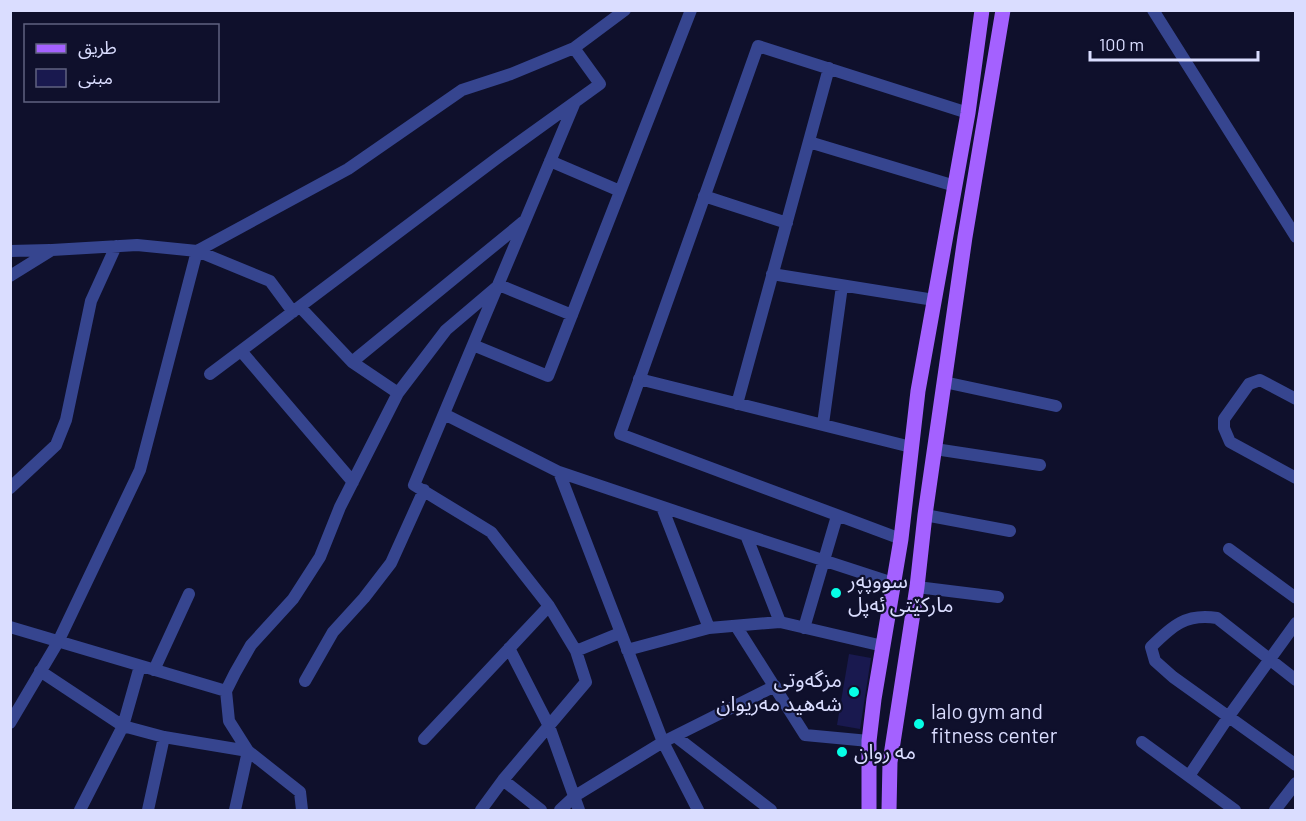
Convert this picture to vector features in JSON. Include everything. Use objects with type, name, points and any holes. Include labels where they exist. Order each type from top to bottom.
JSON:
[{"type":"main road","points":[[868,810],[869,741],[901,539],[918,391],[968,113],[982,10]]},
{"type":"main road","points":[[890,810],[890,762],[965,237],[1003,10]]},
{"type":"main road","points":[[946,234],[965,237]]},
{"type":"street","points":[[10,723],[58,642],[140,470],[197,251],[348,169],[462,90],[511,74],[574,48],[625,10]]},
{"type":"street","points":[[473,345],[548,376],[691,10]]},
{"type":"street","points":[[1153,10],[1296,237]]},
{"type":"street","points":[[901,539],[620,434],[758,46],[968,113]]},
{"type":"street","points":[[210,374],[600,84],[574,48]]},
{"type":"street","points":[[737,404],[829,68]]},
{"type":"street","points":[[481,810],[503,780],[586,682],[576,651],[549,606],[491,532],[414,485],[575,102]]},
{"type":"street","points":[[809,142],[955,186]]},
{"type":"street","points":[[550,161],[620,191]]},
{"type":"street","points":[[704,196],[787,223]]},
{"type":"street","points":[[352,362],[526,219]]},
{"type":"street","points":[[10,251],[137,245],[197,251],[270,280],[296,310],[352,362],[398,393]]},
{"type":"street","points":[[10,470],[15,484],[56,445],[66,420],[91,301],[116,246]]},
{"type":"street","points":[[10,276],[52,250]]},
{"type":"street","points":[[772,274],[934,300]]},
{"type":"street","points":[[499,285],[572,315]]},
{"type":"street","points":[[303,810],[300,792],[248,752],[229,721],[226,691],[251,645],[292,600],[320,557],[340,507],[398,393],[446,330],[499,285]]},
{"type":"street","points":[[823,424],[842,286]]},
{"type":"street","points":[[241,351],[353,482]]},
{"type":"street","points":[[639,379],[911,447]]},
{"type":"street","points":[[1296,399],[1260,380],[1249,384],[1224,419],[1224,428],[1230,442],[1296,478]]},
{"type":"street","points":[[944,382],[1056,406]]},
{"type":"street","points":[[444,414],[559,472],[893,583]]},
{"type":"street","points":[[935,449],[1040,465]]},
{"type":"street","points":[[559,472],[663,742],[698,810]]},
{"type":"street","points":[[305,681],[333,632],[364,598],[391,563],[424,490]]},
{"type":"street","points":[[662,507],[709,628]]},
{"type":"street","points":[[925,515],[1010,531]]},
{"type":"street","points":[[804,628],[837,516]]},
{"type":"street","points":[[746,536],[780,622]]},
{"type":"street","points":[[1229,549],[1296,598]]},
{"type":"street","points":[[916,587],[998,597]]},
{"type":"street","points":[[154,669],[189,594]]},
{"type":"street","points":[[424,739],[549,606]]},
{"type":"street","points":[[1296,680],[1217,618],[1201,616],[1170,628],[1151,647],[1155,661],[1173,677],[1296,765]]},
{"type":"street","points":[[627,650],[709,628],[780,622],[883,646]]},
{"type":"street","points":[[1189,776],[1296,623]]},
{"type":"street","points":[[736,626],[805,735],[869,741]]},
{"type":"street","points":[[10,627],[226,691]]},
{"type":"street","points":[[576,651],[620,633]]},
{"type":"street","points":[[509,648],[549,726],[579,810]]},
{"type":"street","points":[[80,810],[123,726],[140,666]]},
{"type":"street","points":[[40,671],[123,726],[248,752]]},
{"type":"street","points":[[560,810],[575,795],[663,742],[775,686]]},
{"type":"street","points":[[148,810],[164,736]]},
{"type":"street","points":[[675,736],[771,810]]},
{"type":"street","points":[[1142,742],[1235,810]]},
{"type":"street","points":[[235,810],[248,752]]},
{"type":"street","points":[[503,780],[541,810]]},
{"type":"street","points":[[1275,810],[1296,783]]},
{"type":"building","name":"مزگەوتی شەھید مەریوان","points":[[849,654],[871,658],[860,729],[837,725]]},
{"type":"place","name":"سووپەر مارکێتی ئەپڵ","points":[[836,593]]},
{"type":"place","name":"مزگەوتی شەھید مەریوان","points":[[854,692]]},
{"type":"place","name":"lalo gym and fitness center","points":[[919,724]]},
{"type":"place","name":"مه روان","points":[[842,752]]}]
